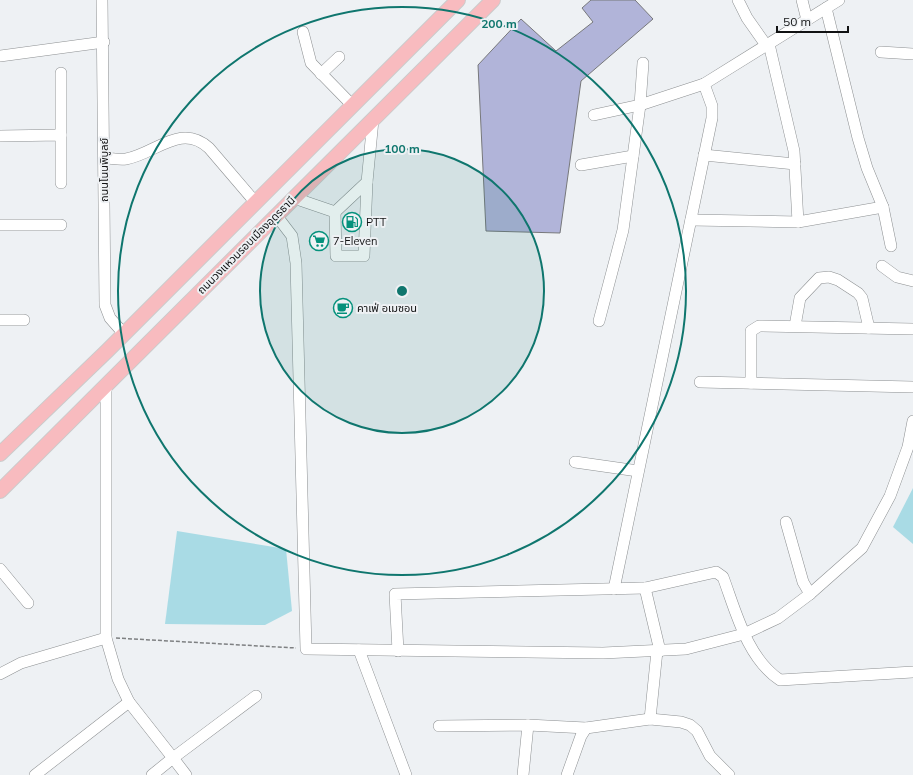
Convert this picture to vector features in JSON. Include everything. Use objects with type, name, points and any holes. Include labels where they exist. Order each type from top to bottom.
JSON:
[{"type":"main road","name":"ถนนวงแหวนรอบเมืองอุดรธานี","points":[[0,454],[124,334],[458,0]]},
{"type":"main road","name":"ถนนวงแหวนรอบเมืองอุดรธานี","points":[[0,491],[493,0]]},
{"type":"street","name":"ถนนโนนพิบูลย์","points":[[102,0],[104,42],[105,305],[110,318],[124,334]]},
{"type":"street","points":[[738,0],[747,18],[768,44],[794,151],[798,222]]},
{"type":"street","points":[[802,0],[808,20]]},
{"type":"street","points":[[594,115],[640,105],[704,84],[840,0]]},
{"type":"street","points":[[826,8],[858,138],[867,168],[883,207],[891,246]]},
{"type":"street","points":[[303,32],[310,59],[324,77],[353,106]]},
{"type":"street","points":[[0,56],[104,42]]},
{"type":"street","points":[[881,52],[913,54]]},
{"type":"street","points":[[324,77],[339,57]]},
{"type":"street","points":[[599,321],[623,230],[640,105],[643,63]]},
{"type":"street","points":[[62,73],[62,183]]},
{"type":"street","points":[[614,589],[712,118],[712,106],[704,84]]},
{"type":"street","points":[[366,182],[335,212],[336,256],[364,256],[366,182],[373,120]]},
{"type":"street","points":[[0,136],[61,135]]},
{"type":"street","points":[[104,158],[127,159],[178,138],[190,137],[203,143],[256,203]]},
{"type":"street","points":[[704,155],[795,164]]},
{"type":"street","points":[[581,165],[633,156]]},
{"type":"street","points":[[294,198],[335,212]]},
{"type":"street","points":[[691,220],[798,222],[883,207]]},
{"type":"street","points":[[276,215],[292,236],[296,263],[306,649],[360,653],[398,651],[603,653],[686,649],[744,634],[778,618],[810,594],[862,548],[890,496],[908,447],[913,421]]},
{"type":"street","points":[[0,225],[61,225]]},
{"type":"street","points":[[882,266],[898,277],[913,281]]},
{"type":"street","points":[[795,326],[800,298],[819,278],[829,277],[838,280],[858,293],[862,298],[869,328]]},
{"type":"street","points":[[0,320],[24,320]]},
{"type":"street","points":[[751,383],[751,331],[758,326],[913,329]]},
{"type":"street","points":[[700,382],[913,387]]},
{"type":"street","points":[[106,385],[106,638],[118,679],[129,702],[186,775]]},
{"type":"street","points":[[576,462],[638,471]]},
{"type":"street","points":[[786,522],[803,582],[810,594]]},
{"type":"street","points":[[0,569],[28,603]]},
{"type":"street","points":[[398,651],[395,594],[645,588],[716,572],[723,577],[744,634],[768,672],[780,680],[913,672]]},
{"type":"street","points":[[645,588],[658,651],[650,719]]},
{"type":"street","points":[[0,674],[21,663],[106,638]]},
{"type":"street","points":[[360,653],[406,775]]},
{"type":"street","points":[[152,775],[256,696]]},
{"type":"street","points":[[35,775],[129,702]]},
{"type":"street","points":[[439,726],[528,725],[586,728],[650,719],[681,722],[690,725],[697,731],[710,756],[729,775]]},
{"type":"street","points":[[523,775],[528,725]]},
{"type":"street","points":[[567,775],[581,736],[586,728]]},
{"type":"path","points":[[106,638],[306,649]]},
{"type":"water","points":[[913,488],[913,544],[893,527]]},
{"type":"water","points":[[177,531],[286,549],[292,611],[265,625],[165,624]]},
{"type":"building","points":[[591,0],[635,0],[653,19],[581,81],[560,233],[486,231],[478,65],[521,19],[556,51],[593,22],[582,8]]},
{"type":"place","name":"PTT","points":[[352,222]]},
{"type":"place","name":"7-Eleven","points":[[319,241]]},
{"type":"place","name":"คาเฟ่ อเมซอน","points":[[343,308]]}]
